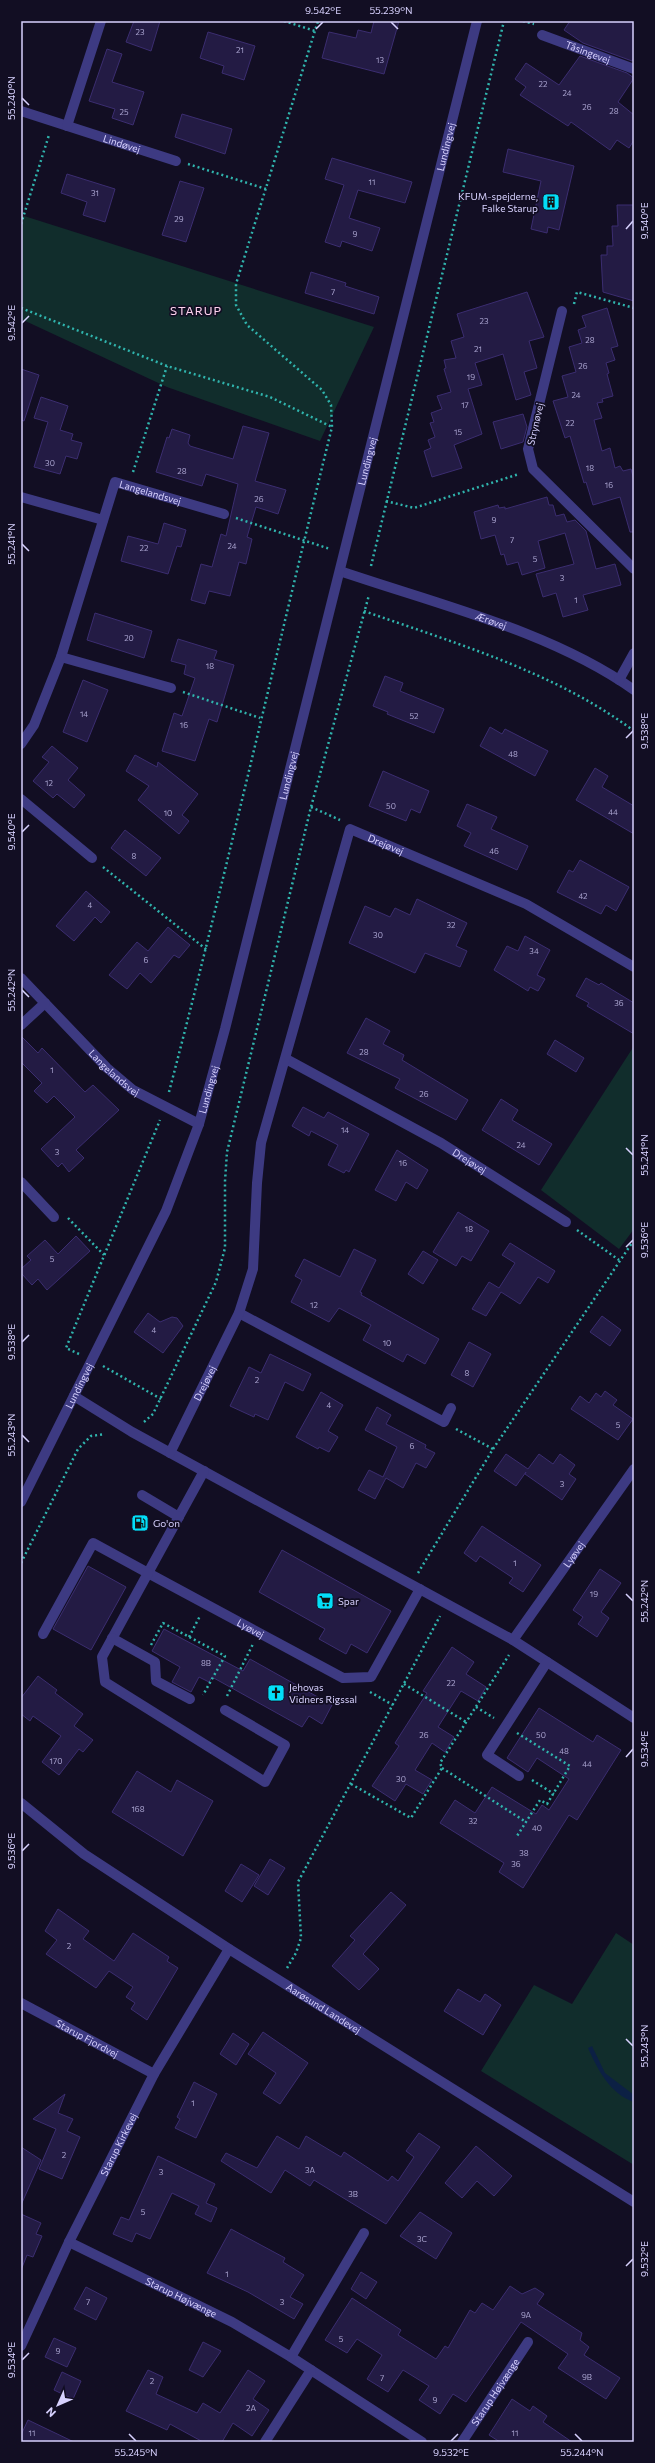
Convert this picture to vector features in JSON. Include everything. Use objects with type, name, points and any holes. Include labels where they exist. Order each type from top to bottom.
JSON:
[{"type":"street","points":[[67,126],[101,21]]},
{"type":"street","name":"Lundingvej","points":[[21,1502],[166,1211],[199,1124],[225,1028],[477,21]]},
{"type":"street","name":"Tåsingevej","points":[[542,35],[634,69]]},
{"type":"street","name":"Lindøvej","points":[[21,111],[176,161]]},
{"type":"street","name":"Strynøvej","points":[[533,469],[528,449],[562,312]]},
{"type":"street","points":[[533,469],[634,569]]},
{"type":"street","name":"Langelandsvej","points":[[21,744],[34,724],[61,657],[115,482],[224,514]]},
{"type":"street","points":[[21,496],[103,520]]},
{"type":"street","name":"Ærøvej","points":[[340,571],[539,638],[619,680],[634,690]]},
{"type":"street","points":[[619,680],[634,653]]},
{"type":"street","points":[[61,657],[171,688]]},
{"type":"street","points":[[21,799],[92,858]]},
{"type":"street","name":"Drejøvej","points":[[170,1453],[239,1312],[253,1269],[257,1183],[261,1144],[350,829],[526,904],[634,966]]},
{"type":"street","name":"Langelandsvej","points":[[21,978],[107,1068],[132,1090],[199,1124]]},
{"type":"street","points":[[21,1025],[45,1003]]},
{"type":"street","name":"Drejøvej","points":[[286,1059],[442,1143],[566,1222]]},
{"type":"street","points":[[21,1182],[54,1217]]},
{"type":"street","points":[[239,1312],[444,1422],[451,1408]]},
{"type":"street","points":[[74,1396],[132,1432],[204,1472],[514,1640],[634,1718]]},
{"type":"street","name":"Lyøvej","points":[[514,1640],[634,1469]]},
{"type":"street","points":[[204,1472],[102,1657],[104,1682],[265,1782],[285,1745],[225,1710]]},
{"type":"street","points":[[142,1495],[179,1517]]},
{"type":"street","name":"Lyøvej","points":[[42,1634],[93,1543],[205,1605],[343,1678],[371,1677],[416,1586]]},
{"type":"street","points":[[112,1638],[156,1662],[156,1681],[190,1699]]},
{"type":"street","points":[[519,1776],[487,1755],[548,1662]]},
{"type":"street","name":"Aarøsund Landevej","points":[[21,1803],[84,1854],[229,1949],[634,2202]]},
{"type":"street","name":"Starup Kirkevej","points":[[21,2346],[70,2242],[154,2074],[229,1949]]},
{"type":"street","name":"Starup Fjordvej","points":[[21,2003],[154,2074]]},
{"type":"street","points":[[291,2357],[364,2233]]},
{"type":"street","name":"Starup Højvænge","points":[[70,2242],[232,2322],[291,2357],[422,2442]]},
{"type":"street","name":"Starup Højvænge","points":[[462,2442],[528,2342]]},
{"type":"street","points":[[264,2442],[311,2370]]},
{"type":"path","points":[[284,21],[315,31]]},
{"type":"path","points":[[161,1399],[93,1360],[66,1348],[165,1108],[206,950],[260,718],[332,427],[332,405],[322,390],[247,325],[236,305],[236,284],[318,21]]},
{"type":"path","points":[[132,1432],[153,1414],[161,1399],[216,1282],[225,1248],[225,1181],[228,1152],[311,807],[373,582],[371,563],[504,21]]},
{"type":"path","points":[[21,224],[54,121]]},
{"type":"path","points":[[176,161],[266,189]]},
{"type":"path","points":[[577,292],[634,308]]},
{"type":"path","points":[[21,308],[167,366],[270,397],[332,427]]},
{"type":"path","points":[[128,486],[167,366]]},
{"type":"path","points":[[386,501],[414,508],[533,469]]},
{"type":"path","points":[[224,514],[304,542],[344,553]]},
{"type":"path","points":[[364,611],[530,671],[592,703],[634,731]]},
{"type":"path","points":[[171,688],[260,718]]},
{"type":"path","points":[[311,807],[337,817],[350,829]]},
{"type":"path","points":[[92,858],[206,950]]},
{"type":"path","points":[[54,1217],[65,1215],[104,1255]]},
{"type":"path","points":[[566,1222],[619,1260]]},
{"type":"path","points":[[416,1586],[493,1449],[619,1260],[634,1240]]},
{"type":"path","points":[[444,1422],[493,1449]]},
{"type":"path","points":[[21,1563],[78,1450],[91,1436],[102,1432],[109,1436]]},
{"type":"path","points":[[278,1980],[296,1953],[301,1938],[298,1882],[447,1603]]},
{"type":"path","points":[[189,1637],[205,1605]]},
{"type":"path","points":[[144,1656],[163,1624],[225,1656],[202,1698],[190,1699]]},
{"type":"path","points":[[225,1710],[224,1703],[258,1633]]},
{"type":"path","points":[[514,1640],[510,1654],[440,1763],[442,1768],[526,1822]]},
{"type":"path","points":[[404,1684],[466,1722]]},
{"type":"path","points":[[476,1707],[570,1766],[547,1804],[540,1800],[517,1836]]},
{"type":"path","points":[[351,1784],[410,1818],[442,1768]]},
{"type":"path","points":[[519,1776],[532,1780],[554,1794]]},
{"type":"green space","points":[[21,215],[374,327],[320,441],[167,387],[21,319]]},
{"type":"green space","points":[[634,1046],[634,1229],[619,1249],[541,1190]]},
{"type":"green space","points":[[616,1933],[634,1945],[634,2165],[481,2071],[534,1985],[572,2004]]},
{"type":"water","points":[[592,2046],[605,2073],[634,2095],[634,2102],[618,2093],[606,2080],[596,2065],[588,2048]]},
{"type":"building","points":[[134,21],[160,21],[151,51],[126,42]]},
{"type":"building","points":[[374,21],[399,21],[384,74],[322,58],[329,32],[356,38],[358,30],[371,33]]},
{"type":"building","points":[[570,21],[634,21],[634,58],[632,61],[583,43],[564,30]]},
{"type":"building","points":[[208,32],[255,46],[244,80],[222,73],[224,66],[200,58]]},
{"type":"building","points":[[107,49],[122,54],[112,82],[144,92],[133,125],[112,118],[115,109],[89,101]]},
{"type":"building","points":[[580,56],[627,73],[634,78],[618,102],[634,115],[634,140],[629,148],[617,140],[610,150],[571,122],[568,126],[520,95],[526,87],[515,79],[526,63],[559,85]]},
{"type":"building","points":[[182,114],[232,129],[225,154],[175,137]]},
{"type":"building","name":"KFUM-spejderne, Falke Starup","points":[[508,149],[574,166],[559,230],[548,227],[547,233],[531,229],[541,181],[503,172]]},
{"type":"building","points":[[332,158],[412,182],[405,203],[358,190],[349,218],[380,228],[372,251],[342,241],[340,247],[325,242],[344,185],[325,179]]},
{"type":"building","points":[[67,174],[115,189],[105,222],[83,215],[87,202],[61,193]]},
{"type":"building","points":[[180,181],[204,188],[186,242],[162,235]]},
{"type":"building","points":[[617,205],[634,205],[634,301],[603,292],[601,255],[607,255],[607,246],[613,246],[612,226],[618,226]]},
{"type":"building","points":[[311,272],[346,283],[345,286],[379,297],[374,314],[305,293]]},
{"type":"building","points":[[527,292],[544,337],[529,341],[537,368],[524,372],[531,395],[516,400],[503,354],[475,363],[482,385],[468,389],[482,434],[454,445],[462,468],[432,477],[424,451],[431,448],[428,440],[435,437],[430,423],[434,422],[431,413],[442,409],[437,396],[451,392],[444,369],[446,368],[444,360],[456,358],[451,341],[464,337],[457,314]]},
{"type":"building","points":[[607,308],[618,346],[611,348],[615,360],[606,363],[609,373],[607,374],[613,396],[602,399],[603,402],[597,403],[602,418],[594,420],[602,451],[610,448],[615,468],[620,466],[623,471],[631,469],[634,480],[634,532],[630,532],[620,497],[593,505],[586,482],[584,483],[570,436],[565,438],[553,401],[568,397],[562,376],[576,372],[569,347],[582,343],[578,330],[586,327],[582,316]]},
{"type":"building","points":[[21,369],[39,375],[24,421],[21,420]]},
{"type":"building","points":[[41,397],[68,406],[60,430],[73,434],[71,440],[82,443],[77,459],[66,456],[60,474],[34,467],[48,422],[34,418]]},
{"type":"building","points":[[523,414],[527,427],[523,442],[501,449],[493,422]]},
{"type":"building","points":[[243,426],[269,433],[255,481],[286,490],[278,514],[256,507],[247,537],[252,539],[246,564],[239,562],[230,596],[209,591],[205,604],[191,600],[201,564],[212,567],[221,534],[226,536],[238,484],[206,474],[202,486],[156,472],[167,437],[169,438],[172,429],[190,435],[188,443],[190,446],[233,459]]},
{"type":"building","points":[[547,497],[549,505],[553,505],[556,516],[564,514],[567,522],[575,520],[586,531],[596,569],[615,564],[621,585],[583,595],[588,610],[563,617],[556,593],[543,597],[536,574],[574,564],[565,533],[538,541],[545,568],[522,575],[518,562],[507,565],[504,554],[501,555],[495,535],[481,539],[474,512],[498,505],[499,508],[505,507],[505,509]]},
{"type":"building","points":[[164,523],[186,530],[181,547],[177,546],[168,574],[121,561],[128,536],[158,544]]},
{"type":"building","points":[[95,613],[152,631],[144,658],[87,640]]},
{"type":"building","points":[[178,639],[217,651],[214,659],[234,665],[217,722],[209,719],[195,761],[162,751],[174,713],[182,716],[195,678],[184,674],[186,665],[171,661]]},
{"type":"building","points":[[385,676],[403,683],[400,691],[444,709],[434,733],[387,714],[388,712],[373,706]]},
{"type":"building","points":[[83,680],[108,690],[87,742],[63,732]]},
{"type":"building","points":[[490,727],[502,734],[505,729],[548,751],[535,776],[480,746]]},
{"type":"building","points":[[52,746],[78,768],[68,780],[85,795],[74,808],[57,794],[53,798],[33,781],[49,762],[42,757]]},
{"type":"building","points":[[135,755],[157,767],[158,762],[198,794],[182,815],[189,821],[179,834],[138,800],[149,786],[126,771]]},
{"type":"building","points":[[595,768],[608,776],[602,787],[634,806],[634,834],[576,800]]},
{"type":"building","points":[[383,771],[429,791],[420,813],[411,809],[406,821],[369,806]]},
{"type":"building","points":[[467,804],[497,817],[491,829],[528,846],[517,870],[464,846],[471,833],[457,826]]},
{"type":"building","points":[[125,830],[161,858],[146,876],[111,848]]},
{"type":"building","points":[[580,860],[629,887],[616,911],[606,905],[601,914],[557,892],[569,870],[573,872]]},
{"type":"building","points":[[86,891],[110,912],[101,923],[95,917],[74,941],[56,926]]},
{"type":"building","points":[[417,899],[467,923],[456,946],[467,951],[460,967],[425,953],[415,973],[349,943],[365,906],[390,917],[395,908],[410,915]]},
{"type":"building","points":[[168,927],[190,945],[179,958],[174,955],[151,983],[140,973],[127,989],[109,975],[137,942],[148,951]]},
{"type":"building","points":[[525,936],[550,950],[537,975],[545,979],[538,991],[530,987],[528,991],[494,970],[507,946],[518,951]]},
{"type":"building","points":[[586,978],[599,985],[601,983],[634,1003],[634,1034],[587,1006],[589,1003],[576,996]]},
{"type":"building","points":[[366,1018],[390,1031],[383,1044],[404,1055],[402,1060],[468,1100],[456,1120],[395,1088],[400,1079],[347,1053]]},
{"type":"building","points":[[21,1036],[38,1053],[42,1048],[85,1092],[93,1085],[119,1110],[76,1150],[84,1158],[69,1172],[62,1163],[58,1167],[41,1149],[75,1117],[54,1096],[47,1103],[34,1091],[42,1083],[21,1062]]},
{"type":"building","points":[[555,1040],[584,1058],[576,1072],[547,1054]]},
{"type":"building","points":[[501,1099],[518,1110],[512,1120],[552,1144],[539,1165],[482,1130]]},
{"type":"building","points":[[303,1107],[324,1118],[328,1112],[369,1134],[349,1172],[346,1170],[344,1173],[328,1165],[338,1145],[311,1131],[309,1136],[292,1126]]},
{"type":"building","points":[[397,1150],[428,1170],[417,1189],[406,1182],[396,1201],[375,1190]]},
{"type":"building","points":[[458,1212],[489,1231],[471,1261],[462,1256],[456,1266],[433,1252]]},
{"type":"building","points":[[76,1236],[90,1251],[47,1290],[38,1279],[32,1285],[21,1273],[21,1269],[31,1260],[27,1256],[45,1240],[58,1254]]},
{"type":"building","points":[[510,1243],[555,1271],[548,1283],[538,1277],[520,1304],[501,1292],[486,1316],[472,1309],[489,1282],[499,1288],[515,1263],[502,1255]]},
{"type":"building","points":[[354,1249],[376,1260],[360,1292],[362,1293],[361,1295],[439,1339],[425,1364],[407,1354],[403,1362],[363,1340],[371,1325],[339,1308],[329,1322],[291,1302],[302,1280],[295,1276],[304,1259],[340,1277]]},
{"type":"building","points":[[423,1251],[438,1260],[423,1284],[408,1274]]},
{"type":"building","points":[[148,1313],[160,1322],[172,1317],[177,1318],[183,1326],[163,1353],[134,1332]]},
{"type":"building","points":[[602,1316],[621,1330],[610,1346],[590,1332]]},
{"type":"building","points":[[469,1342],[491,1354],[473,1387],[451,1375]]},
{"type":"building","points":[[270,1354],[311,1374],[303,1391],[285,1382],[268,1420],[255,1414],[254,1417],[230,1406],[249,1367],[261,1373]]},
{"type":"building","points":[[605,1391],[617,1400],[613,1405],[633,1419],[618,1440],[571,1409],[580,1396],[589,1403],[596,1393],[601,1397]]},
{"type":"building","points":[[321,1392],[343,1405],[328,1431],[338,1437],[329,1452],[319,1447],[318,1449],[296,1437]]},
{"type":"building","points":[[377,1407],[391,1415],[386,1424],[426,1445],[425,1448],[435,1453],[426,1468],[416,1463],[403,1488],[386,1478],[375,1499],[358,1490],[369,1470],[383,1477],[397,1447],[365,1430]]},
{"type":"building","points":[[506,1454],[528,1469],[539,1454],[553,1464],[560,1454],[575,1465],[569,1474],[576,1479],[562,1500],[525,1474],[526,1472],[516,1486],[494,1471]]},
{"type":"building","points":[[482,1526],[541,1565],[523,1592],[509,1583],[513,1578],[480,1556],[476,1562],[464,1553]]},
{"type":"building","name":"Spar","points":[[282,1550],[391,1611],[367,1653],[351,1644],[346,1654],[319,1639],[325,1629],[259,1592]]},
{"type":"building","points":[[88,1566],[126,1587],[91,1650],[53,1629]]},
{"type":"building","points":[[600,1569],[621,1583],[601,1612],[609,1618],[597,1637],[578,1624],[583,1617],[573,1610]]},
{"type":"building","points":[[164,1629],[243,1671],[250,1659],[332,1705],[322,1724],[309,1716],[302,1727],[212,1677],[209,1682],[199,1677],[191,1692],[172,1682],[180,1667],[152,1651]]},
{"type":"building","points":[[452,1647],[474,1662],[466,1674],[486,1687],[478,1701],[461,1691],[438,1727],[454,1737],[445,1752],[432,1743],[415,1770],[432,1780],[423,1794],[406,1784],[395,1801],[372,1786],[399,1746],[395,1743],[427,1693],[423,1691]]},
{"type":"building","points":[[38,1676],[57,1690],[55,1693],[83,1714],[74,1726],[93,1740],[83,1752],[79,1749],[59,1775],[42,1762],[61,1736],[33,1716],[30,1721],[21,1714],[21,1698]]},
{"type":"building","points":[[539,1708],[593,1742],[597,1735],[621,1750],[577,1820],[569,1815],[523,1888],[499,1872],[504,1863],[440,1823],[455,1800],[475,1813],[492,1787],[536,1814],[542,1805],[549,1810],[569,1779],[537,1758],[528,1772],[507,1758]]},
{"type":"building","points":[[137,1771],[171,1792],[177,1780],[213,1801],[183,1856],[112,1812]]},
{"type":"building","points":[[270,1859],[285,1868],[268,1895],[254,1886]]},
{"type":"building","points":[[241,1864],[259,1875],[242,1902],[225,1891]]},
{"type":"building","points":[[391,1892],[406,1905],[363,1954],[379,1969],[359,1990],[332,1966],[355,1940],[350,1936]]},
{"type":"building","points":[[58,1909],[89,1931],[83,1939],[114,1961],[133,1933],[169,1957],[167,1961],[178,1968],[147,2020],[131,2009],[135,2003],[126,1997],[133,1987],[109,1971],[96,1988],[46,1954],[57,1940],[45,1931]]},
{"type":"building","points":[[458,1989],[480,2002],[485,1994],[501,2005],[483,2035],[444,2011]]},
{"type":"building","points":[[263,2032],[308,2063],[280,2104],[263,2093],[276,2073],[248,2054]]},
{"type":"building","points":[[233,2033],[249,2044],[236,2065],[220,2054]]},
{"type":"building","points":[[194,2082],[217,2094],[196,2138],[175,2128],[180,2119],[177,2117]]},
{"type":"building","points":[[65,2094],[58,2113],[73,2119],[67,2131],[80,2137],[62,2179],[39,2169],[56,2129],[33,2119]]},
{"type":"building","points":[[419,2133],[440,2147],[386,2224],[314,2180],[310,2186],[285,2170],[271,2193],[221,2161],[226,2153],[257,2168],[277,2136],[299,2149],[306,2136],[341,2157],[344,2152],[388,2181],[392,2176],[398,2181],[414,2157],[406,2151]]},
{"type":"building","points":[[476,2146],[512,2176],[494,2196],[477,2181],[462,2198],[445,2183]]},
{"type":"building","points":[[21,2147],[41,2160],[21,2205]]},
{"type":"building","points":[[158,2156],[215,2184],[206,2203],[217,2208],[211,2222],[195,2214],[199,2206],[172,2193],[150,2239],[136,2233],[132,2242],[113,2234],[121,2217],[129,2220]]},
{"type":"building","points":[[420,2212],[452,2233],[436,2259],[400,2236]]},
{"type":"building","points":[[21,2214],[41,2223],[36,2234],[42,2236],[33,2257],[27,2255],[21,2270]]},
{"type":"building","points":[[231,2229],[285,2258],[283,2262],[304,2275],[290,2297],[303,2304],[294,2319],[248,2292],[207,2273]]},
{"type":"building","points":[[361,2272],[377,2282],[366,2299],[351,2289]]},
{"type":"building","points":[[510,2286],[522,2294],[535,2288],[544,2294],[537,2304],[582,2333],[580,2340],[589,2347],[584,2355],[620,2378],[606,2399],[558,2368],[568,2354],[521,2322],[466,2402],[453,2394],[440,2414],[419,2400],[429,2386],[403,2370],[388,2392],[367,2379],[382,2355],[357,2339],[347,2353],[325,2340],[352,2298],[401,2330],[398,2335],[436,2359],[445,2346],[448,2348],[470,2310],[475,2313],[482,2303],[493,2310]]},
{"type":"building","points":[[86,2287],[107,2298],[96,2320],[74,2309]]},
{"type":"building","points":[[54,2338],[76,2348],[67,2367],[45,2357]]},
{"type":"building","points":[[203,2342],[221,2351],[203,2377],[189,2370]]},
{"type":"building","points":[[148,2370],[163,2377],[156,2394],[197,2413],[203,2403],[220,2413],[248,2370],[265,2381],[253,2399],[269,2410],[252,2436],[233,2423],[222,2442],[203,2442],[170,2424],[167,2430],[126,2411]]},
{"type":"building","points":[[62,2372],[81,2381],[73,2399],[54,2390]]},
{"type":"building","points":[[512,2399],[530,2411],[533,2406],[547,2416],[543,2422],[572,2442],[500,2442],[489,2435]]},
{"type":"building","points":[[28,2420],[74,2442],[21,2442],[21,2435]]},
{"type":"place","name":"KFUM-spejderne, Falke Starup","points":[[551,202]]},
{"type":"place","name":"Go'on","points":[[140,1523]]},
{"type":"place","name":"Spar","points":[[325,1601]]},
{"type":"place","name":"Jehovas Vidners Rigssal","points":[[276,1693]]},
{"type":"district","name":"STARUP","points":[[196,310]]}]
